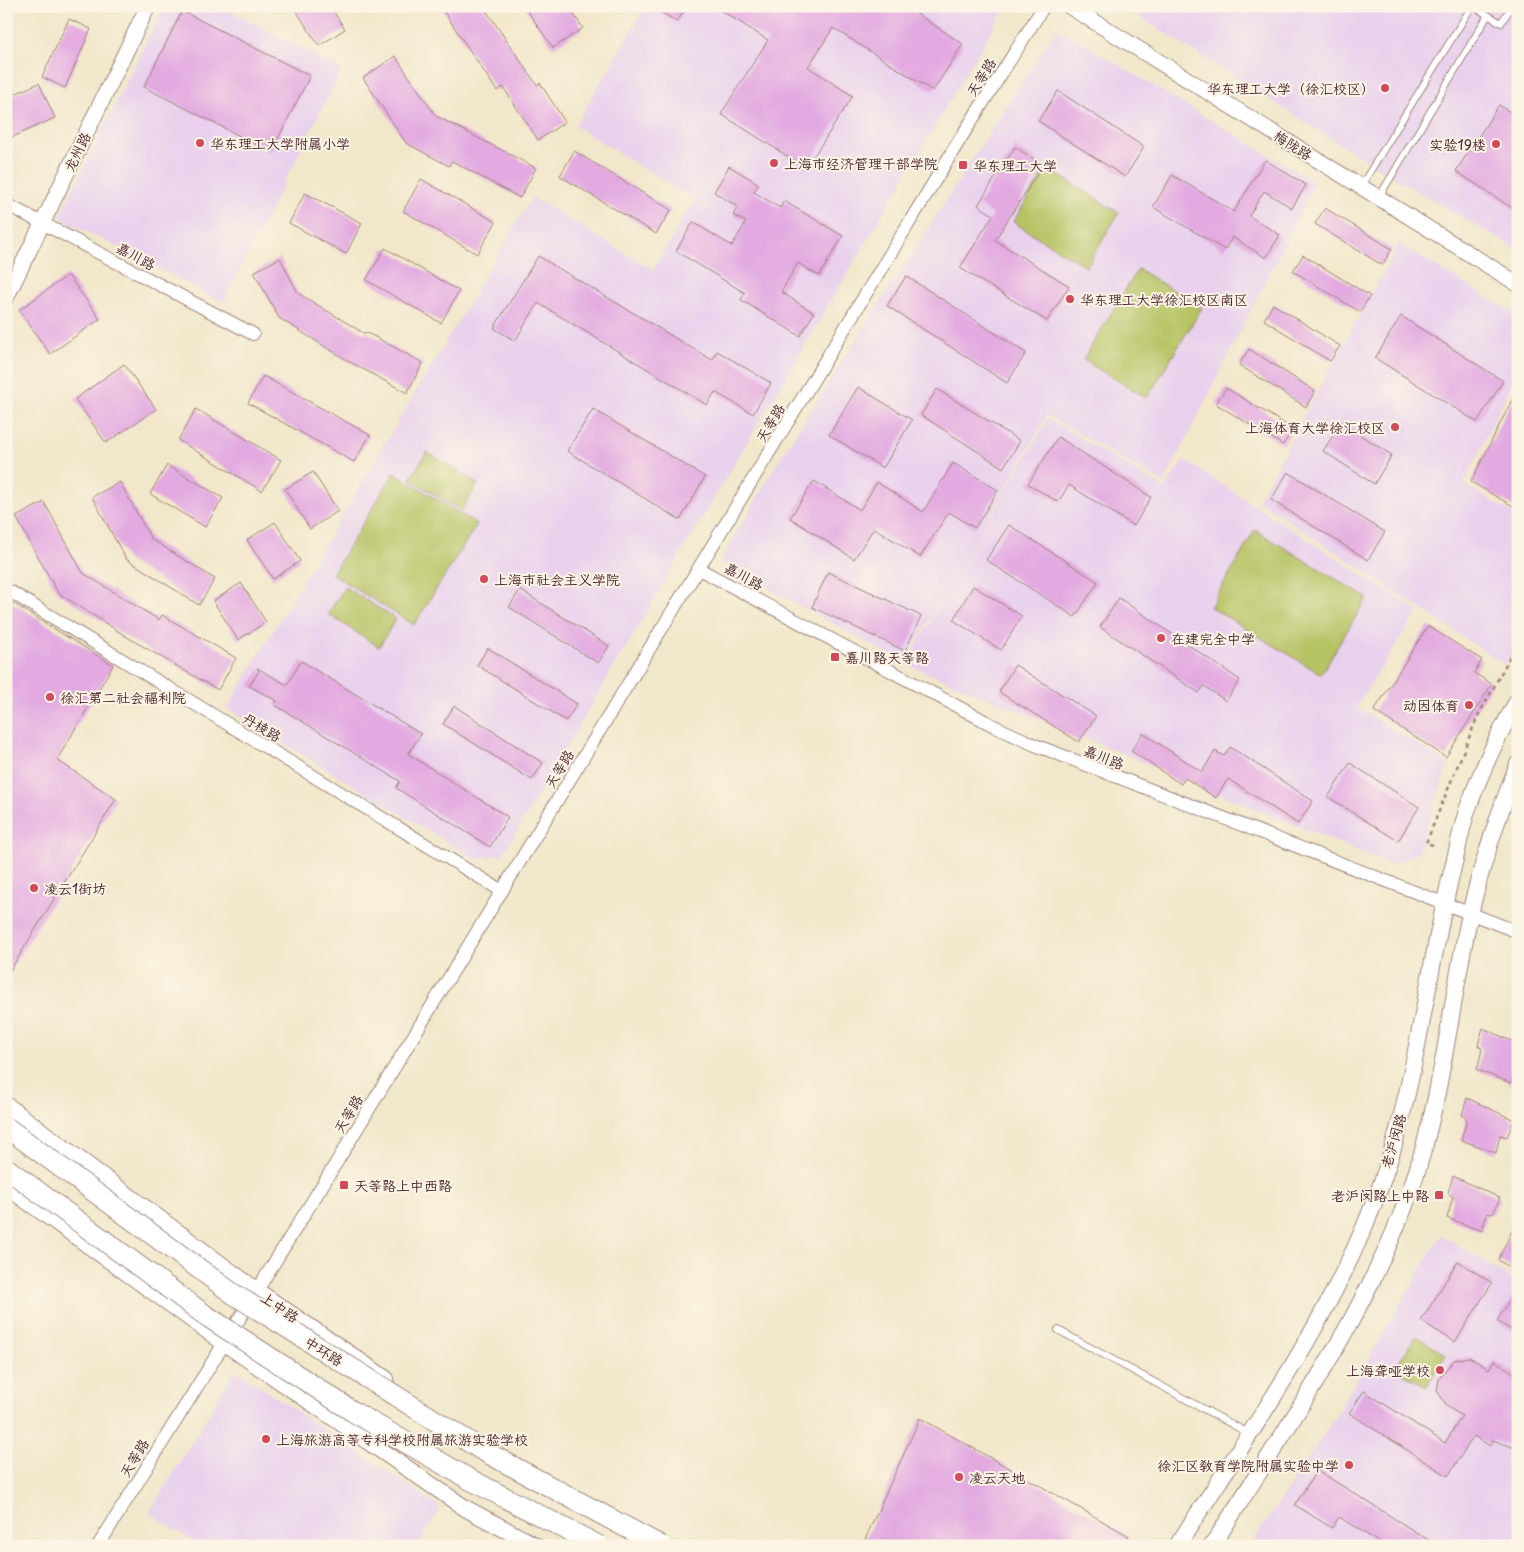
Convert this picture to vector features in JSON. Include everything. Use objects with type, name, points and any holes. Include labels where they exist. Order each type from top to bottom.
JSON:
[{"type":"highway","name":"中环路","points":[[6,1127],[232,1293],[482,1450],[661,1546]]},
{"type":"highway","points":[[6,1168],[205,1315],[352,1411],[469,1480],[599,1546]]},
{"type":"main road","name":"老沪闵路","points":[[1177,1546],[1308,1343],[1341,1280],[1371,1214],[1393,1147],[1410,1077],[1444,902],[1468,805],[1518,700]]},
{"type":"main road","points":[[1212,1546],[1330,1358],[1366,1293],[1410,1190],[1422,1155],[1439,1082],[1471,913],[1498,817],[1518,764]]},
{"type":"main road","name":"上中路","points":[[6,1106],[256,1291],[484,1444],[672,1546]]},
{"type":"main road","points":[[6,1186],[223,1342],[465,1508],[536,1546]]},
{"type":"street","name":"龙州路","points":[[6,298],[148,6]]},
{"type":"street","name":"天等路","points":[[98,1546],[502,891],[962,136],[1044,6]]},
{"type":"street","name":"梅陇路","points":[[1069,6],[1518,284]]},
{"type":"street","name":"嘉川路","points":[[6,204],[252,334]]},
{"type":"street","name":"嘉川路","points":[[699,569],[996,727],[1035,745],[1518,932]]},
{"type":"street","name":"丹棱路","points":[[6,589],[502,891]]},
{"type":"lane","points":[[1360,186],[1472,6],[1501,23],[1512,6]]},
{"type":"lane","points":[[1378,198],[1488,15]]},
{"type":"lane","points":[[1058,1330],[1249,1434]]},
{"type":"path","points":[[1433,845],[1426,843],[1477,718],[1518,642]]},
{"type":"shaded area","name":"华东理工大学附属小学","points":[[164,6],[220,6],[342,69],[223,302],[59,217]]},
{"type":"shaded area","name":"上海市社会主义学院","points":[[646,6],[1006,6],[503,854],[475,859],[227,709],[532,197],[653,270],[695,200],[575,126]]},
{"type":"shaded area","name":"华东理工大学（徐汇校区）","points":[[1122,6],[1518,6],[1518,250],[1383,171]]},
{"type":"shaded area","name":"华东理工大学徐汇校区南区","points":[[1057,28],[1315,183],[1164,483],[1047,415],[952,584],[903,662],[720,562],[779,460]]},
{"type":"shaded area","name":"上海体育大学徐汇校区","points":[[1399,244],[1518,316],[1518,370],[1464,484],[1518,517],[1518,647],[1505,665],[1258,500]]},
{"type":"shaded area","name":"在建完全中学","points":[[1048,419],[1165,489],[1184,460],[1418,611],[1356,707],[1449,764],[1418,851],[1392,865],[906,664]]},
{"type":"shaded area","name":"上海聋哑学校","points":[[1441,1235],[1518,1283],[1518,1546],[1250,1546],[1330,1425]]},
{"type":"shaded area","name":"上海旅游高等专科学校附属旅游实验学校","points":[[235,1370],[441,1508],[417,1546],[201,1546],[149,1513]]},
{"type":"green space","points":[[1047,168],[1119,213],[1086,267],[1013,222]]},
{"type":"green space","points":[[1138,269],[1202,308],[1147,398],[1083,360]]},
{"type":"green space","points":[[427,452],[478,484],[461,511],[410,479]]},
{"type":"green space","points":[[394,473],[477,524],[414,625],[332,574]]},
{"type":"green space","points":[[1255,530],[1367,598],[1321,674],[1210,607]]},
{"type":"green space","points":[[345,587],[396,619],[379,647],[328,614]]},
{"type":"green space","points":[[1416,1336],[1446,1355],[1426,1387],[1395,1368]]},
{"type":"building","points":[[293,6],[330,6],[345,29],[319,46]]},
{"type":"building","points":[[440,6],[483,6],[537,85],[540,83],[565,122],[538,140],[503,87],[497,91]]},
{"type":"building","points":[[524,6],[568,6],[583,28],[553,48]]},
{"type":"building","points":[[651,6],[687,6],[677,22]]},
{"type":"building","points":[[714,6],[905,6],[963,44],[933,91],[833,28],[808,67],[853,96],[806,168],[721,114],[768,40]]},
{"type":"building","points":[[182,11],[310,76],[271,152],[144,87]]},
{"type":"building","points":[[69,19],[91,29],[65,88],[42,77]]},
{"type":"building","points":[[395,56],[436,116],[536,168],[520,198],[452,161],[449,166],[406,143],[363,78]]},
{"type":"building","points":[[39,83],[55,118],[6,140],[6,98]]},
{"type":"building","points":[[1058,91],[1144,147],[1125,177],[1038,121]]},
{"type":"building","name":"实验19楼","points":[[1499,105],[1518,117],[1518,212],[1456,171]]},
{"type":"building","points":[[1015,147],[1043,165],[995,240],[1069,286],[1047,321],[960,268],[993,215],[978,205]]},
{"type":"building","points":[[574,151],[671,210],[656,234],[560,176]]},
{"type":"building","points":[[1265,160],[1306,185],[1292,208],[1264,191],[1249,216],[1280,235],[1266,258],[1232,237],[1225,250],[1153,207],[1172,175],[1234,212]]},
{"type":"building","points":[[729,166],[759,184],[754,192],[780,208],[784,201],[843,236],[819,276],[798,263],[781,292],[814,313],[800,336],[741,300],[745,293],[676,251],[693,222],[732,246],[746,222],[733,215],[738,207],[714,192]]},
{"type":"building","points":[[421,179],[496,222],[477,254],[403,211]]},
{"type":"building","points":[[305,193],[362,223],[346,254],[289,223]]},
{"type":"building","points":[[1325,208],[1392,249],[1382,265],[1315,224]]},
{"type":"building","points":[[385,248],[459,291],[441,323],[366,280]]},
{"type":"building","points":[[1303,255],[1370,296],[1360,312],[1293,271]]},
{"type":"building","points":[[538,256],[712,360],[717,351],[771,383],[753,414],[715,392],[707,405],[538,303],[515,341],[494,328]]},
{"type":"building","points":[[280,258],[298,293],[365,334],[366,332],[423,363],[407,393],[350,362],[279,318],[254,272]]},
{"type":"building","points":[[68,275],[100,319],[50,354],[19,310]]},
{"type":"building","points":[[906,276],[1026,353],[1007,383],[887,306]]},
{"type":"building","points":[[1273,304],[1340,346],[1330,361],[1264,320]]},
{"type":"building","points":[[1401,316],[1503,381],[1477,422],[1375,358]]},
{"type":"building","points":[[1249,349],[1315,391],[1306,407],[1239,365]]},
{"type":"building","points":[[124,364],[156,409],[106,443],[75,399]]},
{"type":"building","points":[[263,376],[370,435],[354,462],[248,403]]},
{"type":"building","points":[[858,387],[912,420],[883,468],[829,435]]},
{"type":"building","points":[[1226,388],[1293,429],[1283,445],[1216,404]]},
{"type":"building","points":[[1518,388],[1518,509],[1471,482]]},
{"type":"building","points":[[937,389],[1020,441],[1003,468],[921,415]]},
{"type":"building","points":[[196,409],[281,460],[262,491],[178,440]]},
{"type":"building","points":[[593,409],[705,477],[680,520],[567,451]]},
{"type":"building","points":[[1341,423],[1392,455],[1374,484],[1323,451]]},
{"type":"building","points":[[1058,437],[1151,497],[1134,526],[1069,485],[1058,502],[1028,484]]},
{"type":"building","points":[[953,463],[998,490],[975,528],[949,512],[920,557],[874,528],[854,559],[790,518],[814,481],[860,510],[877,482],[923,512]]},
{"type":"building","points":[[167,465],[223,498],[205,527],[150,494]]},
{"type":"building","points":[[313,472],[338,511],[310,529],[285,489]]},
{"type":"building","points":[[1288,472],[1385,532],[1368,560],[1271,500]]},
{"type":"building","points":[[120,482],[151,539],[215,579],[199,605],[126,559],[92,497]]},
{"type":"building","points":[[44,502],[83,573],[159,620],[162,615],[236,658],[218,690],[132,640],[58,593],[16,517]]},
{"type":"building","points":[[275,522],[300,561],[273,579],[247,540]]},
{"type":"building","points":[[1009,525],[1098,582],[1075,617],[986,560]]},
{"type":"building","points":[[828,572],[921,616],[905,651],[812,607]]},
{"type":"building","points":[[241,583],[266,622],[238,640],[213,601]]},
{"type":"building","points":[[973,586],[1022,616],[1001,650],[953,620]]},
{"type":"building","points":[[520,590],[609,646],[598,663],[509,607]]},
{"type":"building","points":[[1119,598],[1240,680],[1226,701],[1204,686],[1199,693],[1100,627]]},
{"type":"building","points":[[6,599],[113,665],[57,760],[116,799],[6,977]]},
{"type":"building","points":[[1428,626],[1482,660],[1474,673],[1492,684],[1446,757],[1374,711]]},
{"type":"building","points":[[488,648],[577,704],[566,721],[477,665]]},
{"type":"building","points":[[301,661],[421,734],[408,754],[508,817],[490,847],[396,788],[400,781],[275,705],[277,701],[249,686],[259,671],[257,668],[287,685]]},
{"type":"building","points":[[1015,665],[1096,716],[1079,742],[999,692]]},
{"type":"building","points":[[454,706],[543,763],[532,780],[443,724]]},
{"type":"building","points":[[1143,733],[1202,772],[1215,751],[1224,756],[1230,747],[1313,801],[1298,824],[1228,779],[1216,798],[1185,778],[1181,784],[1131,751]]},
{"type":"building","points":[[1350,763],[1419,807],[1398,841],[1328,797]]},
{"type":"building","points":[[1483,1028],[1518,1044],[1518,1065],[1516,1064],[1511,1083],[1477,1070],[1482,1049],[1478,1045]]},
{"type":"building","points":[[1467,1098],[1514,1120],[1507,1137],[1500,1135],[1496,1153],[1461,1140],[1467,1119],[1462,1115]]},
{"type":"building","points":[[1453,1176],[1500,1198],[1493,1214],[1487,1213],[1482,1231],[1447,1218],[1453,1197],[1448,1193]]},
{"type":"building","points":[[1518,1219],[1518,1272],[1498,1260]]},
{"type":"building","points":[[1458,1261],[1492,1283],[1455,1342],[1421,1321]]},
{"type":"building","points":[[1518,1287],[1518,1334],[1497,1321]]},
{"type":"building","points":[[1469,1357],[1489,1369],[1494,1360],[1518,1376],[1518,1449],[1493,1440],[1490,1446],[1474,1436],[1448,1476],[1349,1413],[1364,1391],[1445,1443],[1462,1416],[1448,1407],[1437,1391],[1439,1378],[1454,1360]]},
{"type":"building","name":"凌云天地","points":[[920,1418],[1129,1536],[1124,1546],[862,1546]]},
{"type":"building","points":[[1317,1470],[1438,1546],[1385,1546],[1339,1517],[1332,1528],[1295,1505]]},
{"type":"place","name":"华东理工大学（徐汇校区）","points":[[1385,88]]},
{"type":"place","name":"华东理工大学附属小学","points":[[200,143]]},
{"type":"place","name":"实验19楼","points":[[1496,144]]},
{"type":"place","name":"上海市经济管理干部学院","points":[[774,163]]},
{"type":"place","name":"华东理工大学","points":[[963,165]]},
{"type":"place","name":"华东理工大学徐汇校区南区","points":[[1070,299]]},
{"type":"place","name":"上海体育大学徐汇校区","points":[[1395,427]]},
{"type":"place","name":"上海市社会主义学院","points":[[484,579]]},
{"type":"place","name":"在建完全中学","points":[[1161,638]]},
{"type":"place","name":"嘉川路天等路","points":[[835,657]]},
{"type":"place","name":"徐汇第二社会福利院","points":[[50,697]]},
{"type":"place","name":"动因体育","points":[[1469,705]]},
{"type":"place","name":"凌云1街坊","points":[[34,888]]},
{"type":"place","name":"天等路上中西路","points":[[344,1185]]},
{"type":"place","name":"老沪闵路上中路","points":[[1439,1195]]},
{"type":"place","name":"上海聋哑学校","points":[[1440,1370]]},
{"type":"place","name":"上海旅游高等专科学校附属旅游实验学校","points":[[266,1439]]},
{"type":"place","name":"徐汇区教育学院附属实验中学","points":[[1349,1465]]},
{"type":"place","name":"凌云天地","points":[[959,1477]]}]
